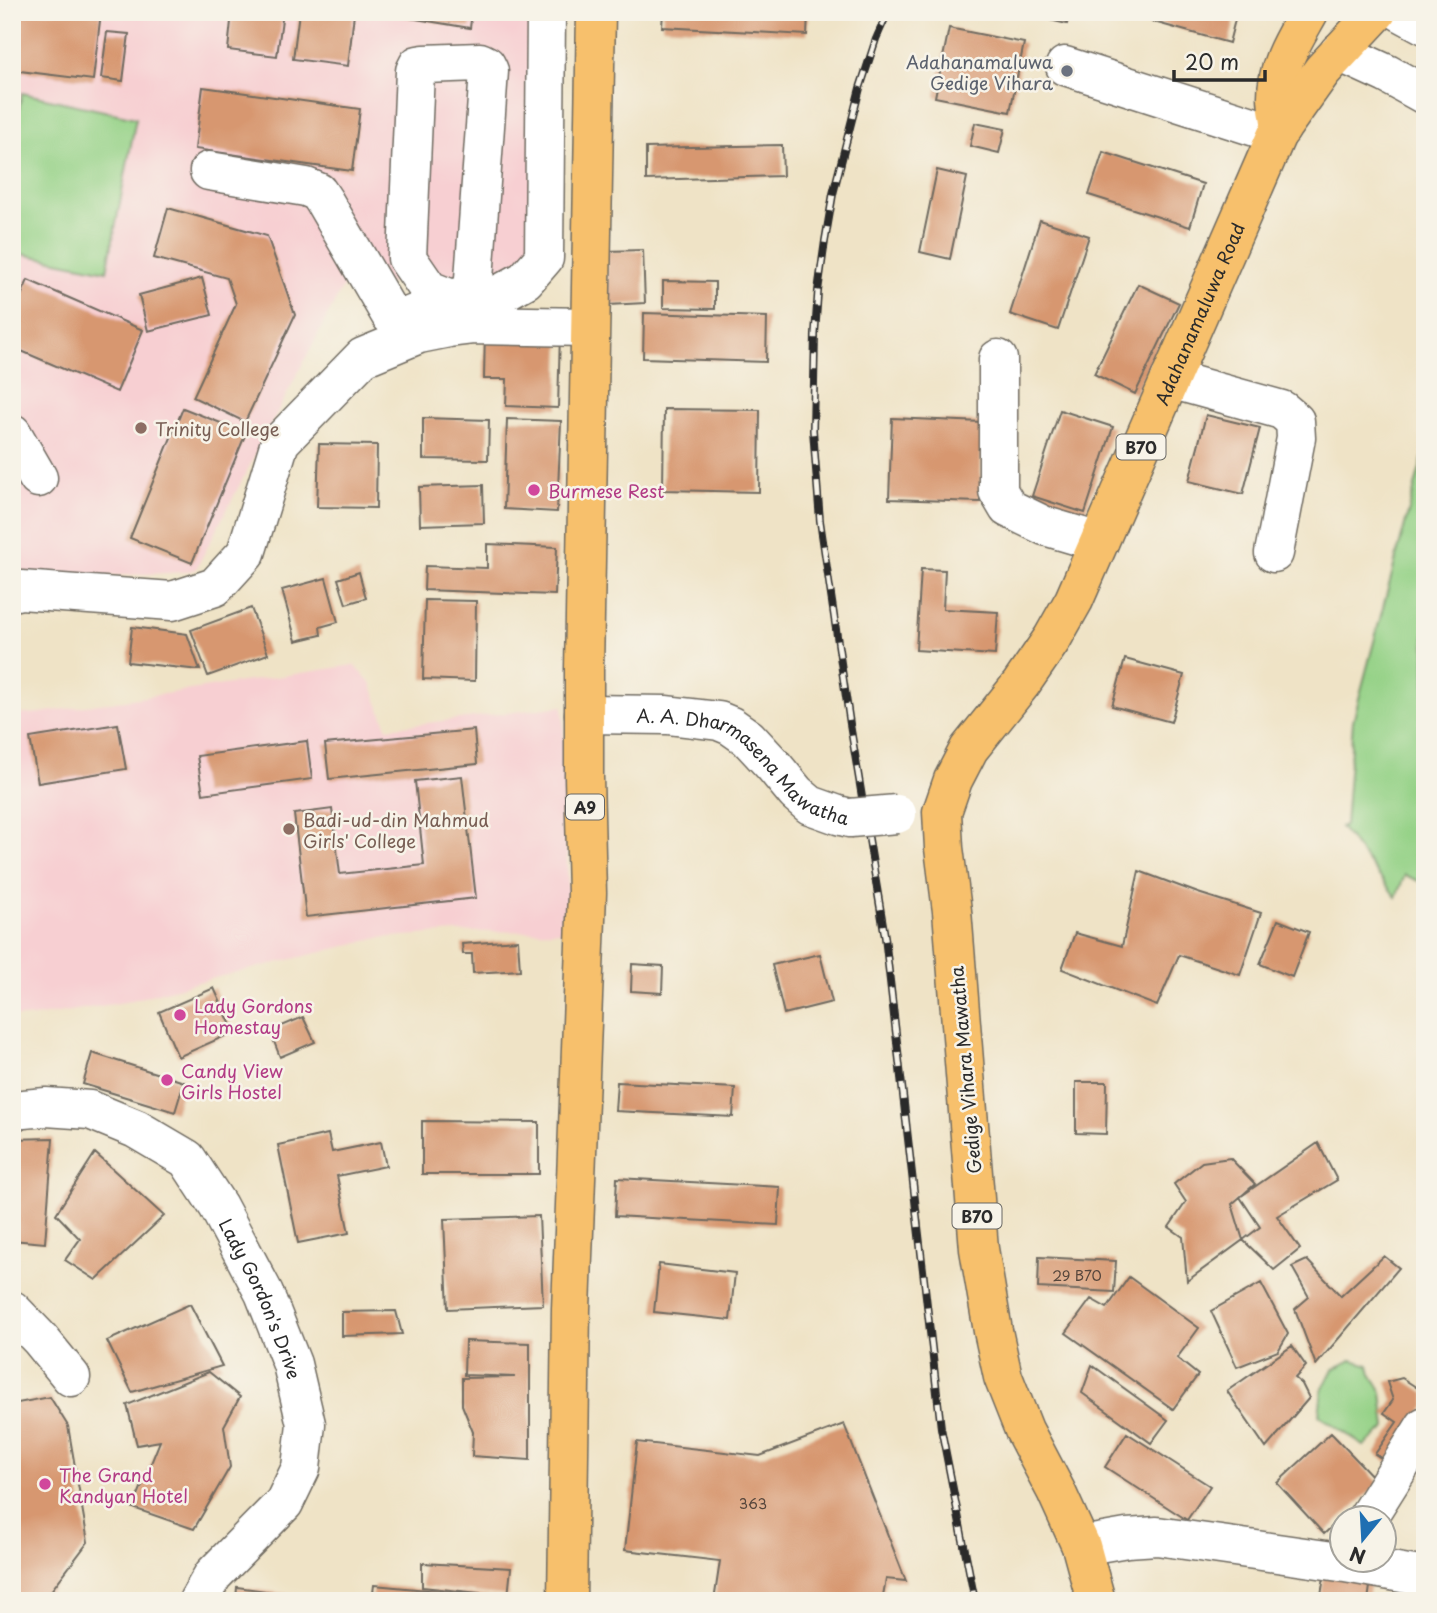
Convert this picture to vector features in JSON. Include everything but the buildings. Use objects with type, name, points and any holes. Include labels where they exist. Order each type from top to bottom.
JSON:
[{"type":"main road","name":"A9","points":[[567,1601],[571,1309],[587,893],[584,714],[596,12]]},
{"type":"main road","points":[[1279,131],[1277,97],[1282,62],[1308,12]]},
{"type":"main road","name":"Adahanamaluwa Road","points":[[943,812],[953,780],[969,749],[1021,684],[1052,639],[1074,600],[1279,131],[1330,61],[1377,12]]},
{"type":"main road","name":"Gedige Vihara Mawatha","points":[[943,812],[979,1249],[993,1331],[1003,1377],[1024,1430],[1081,1546],[1097,1601]]},
{"type":"street","points":[[209,171],[306,187],[318,192],[391,316],[399,319],[466,306],[498,295],[525,280],[544,258],[546,12]]},
{"type":"street","points":[[1316,12],[1315,31],[1330,61],[1387,74],[1425,95]]},
{"type":"street","points":[[1401,12],[1425,24]]},
{"type":"street","points":[[466,306],[489,71],[486,65],[480,62],[418,65],[415,71],[407,258],[429,290],[466,306],[589,327]]},
{"type":"street","points":[[1065,66],[1279,131]]},
{"type":"street","points":[[12,592],[21,590],[172,601],[215,587],[246,553],[280,442],[363,357],[419,334],[466,306]]},
{"type":"street","points":[[998,359],[998,491],[1008,508],[1045,526],[1099,542]]},
{"type":"street","points":[[1170,379],[1282,410],[1295,421],[1296,438],[1274,553]]},
{"type":"street","points":[[12,433],[38,478]]},
{"type":"street","name":"A. A. Dharmasena Mawatha","points":[[584,714],[667,715],[719,721],[748,738],[796,793],[810,805],[838,816],[850,818],[943,812]]},
{"type":"street","name":"Lady Gordon's Drive","points":[[12,1110],[46,1107],[90,1110],[136,1129],[187,1159],[218,1206],[264,1293],[292,1364],[306,1424],[300,1468],[284,1503],[213,1575],[198,1601]]},
{"type":"street","points":[[12,1310],[71,1377]]},
{"type":"street","points":[[1376,1504],[1425,1426]]},
{"type":"street","points":[[1081,1546],[1157,1536],[1328,1558]]},
{"type":"street","points":[[1398,1572],[1425,1577]]},
{"type":"shaded area","name":"Trinity College","points":[[12,12],[546,12],[541,276],[343,286],[196,569],[186,572],[12,581]]},
{"type":"shaded area","name":"Badi-ud-din Mahmud Girls' College","points":[[354,665],[371,683],[387,728],[563,706],[569,931],[457,932],[379,938],[125,1002],[34,1017],[12,1017],[12,715]]},
{"type":"green space","points":[[22,93],[136,118],[107,271],[12,252],[12,146]]},
{"type":"green space","points":[[1425,449],[1425,884],[1405,875],[1396,897],[1340,827],[1345,825],[1353,721]]},
{"type":"green space","points":[[1352,1360],[1369,1365],[1371,1374],[1382,1392],[1386,1428],[1364,1446],[1319,1415],[1322,1390],[1333,1369]]},
{"type":"railway","points":[[888,12],[860,88],[833,194],[818,291],[813,430],[820,521],[885,937],[941,1428],[975,1601]]},
{"type":"place","name":"Adahanamaluwa Gedige Vihara","points":[[1067,71]]},
{"type":"place","name":"Trinity College","points":[[141,428]]},
{"type":"place","name":"Burmese Rest","points":[[534,490]]},
{"type":"place","name":"Badi-ud-din Mahmud Girls' College","points":[[289,829]]},
{"type":"place","name":"Lady Gordons Homestay","points":[[180,1015]]},
{"type":"place","name":"Candy View Girls Hostel","points":[[167,1080]]},
{"type":"place","name":"The Grand Kandyan Hotel","points":[[45,1484]]}]
